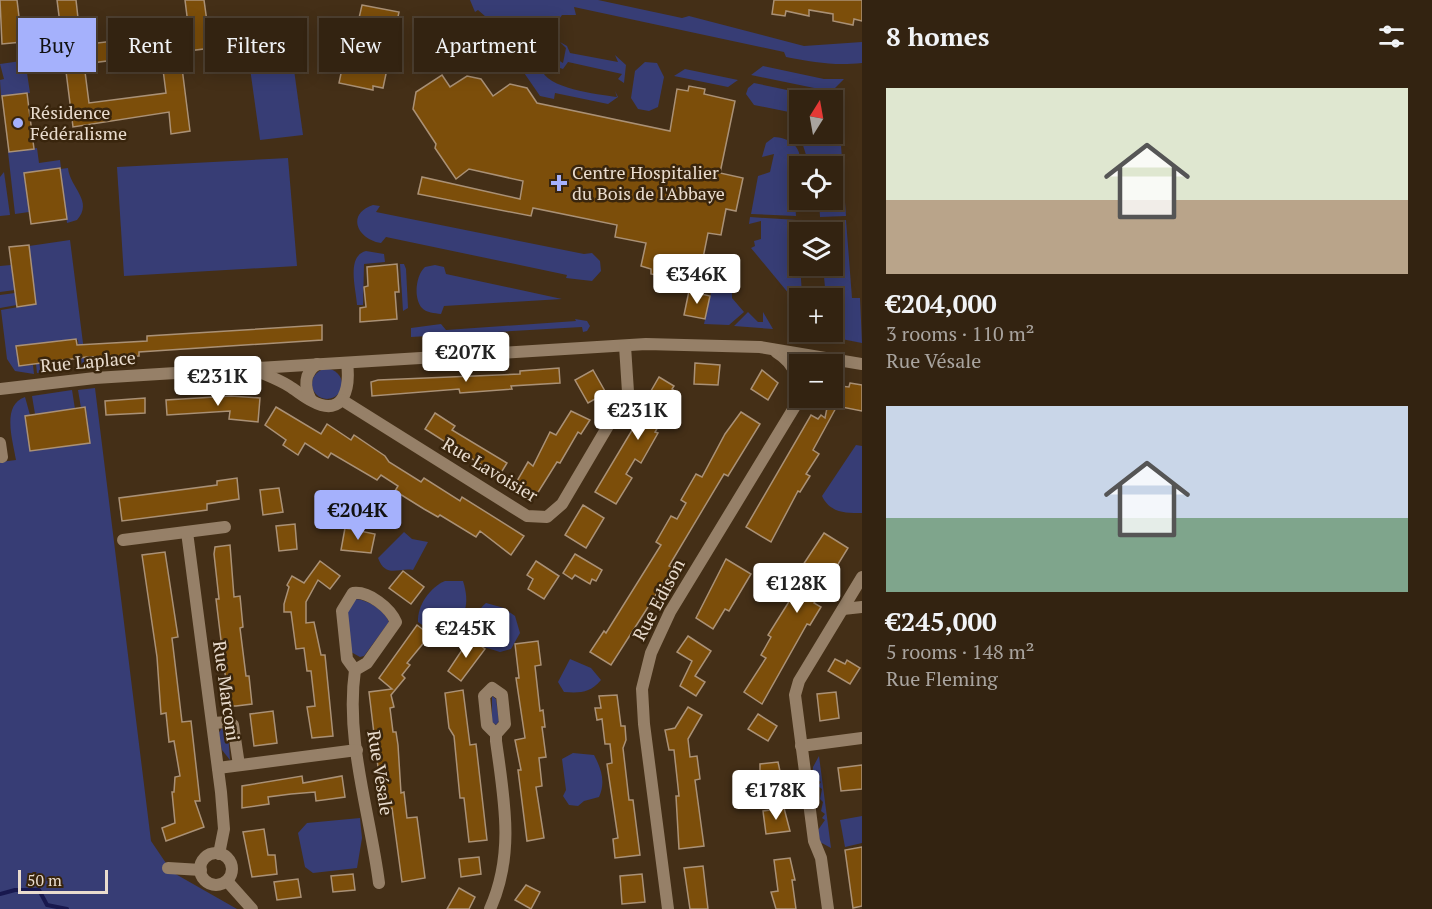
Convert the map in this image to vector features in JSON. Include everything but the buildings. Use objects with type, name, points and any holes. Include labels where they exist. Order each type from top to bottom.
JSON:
[{"type":"street","name":"Rue Laplace","points":[[0,389],[85,379],[625,346],[694,344],[768,348],[789,354]]},
{"type":"street","name":"Rue Lavoisier","points":[[342,400],[527,516],[547,517],[562,504],[628,392],[625,346]]},
{"type":"street","name":"Rue Edison","points":[[768,348],[789,363]]},
{"type":"street","points":[[342,400],[349,389],[347,363]]},
{"type":"street","name":"Rue Laplace","points":[[843,363],[860,363]]},
{"type":"street","points":[[843,367],[860,363]]},
{"type":"street","points":[[311,400],[305,383],[309,372],[317,364]]},
{"type":"street","name":"Rue Laplace","points":[[251,368],[289,386],[311,400],[328,405],[342,400]]},
{"type":"street","name":"Rue Edison","points":[[668,909],[644,724],[642,689],[645,674],[661,628],[789,407]]},
{"type":"street","points":[[0,443],[2,457]]},
{"type":"street","points":[[123,540],[225,527]]},
{"type":"street","name":"Rue Marconi","points":[[187,532],[218,768],[224,829],[219,854]]},
{"type":"street","points":[[828,909],[821,858],[814,841],[795,705],[796,689],[862,577]]},
{"type":"street","name":"Rue Vésale","points":[[355,669],[367,663],[396,622],[393,614],[367,594],[360,592],[353,593],[342,611],[347,659],[355,669],[352,703],[357,750],[379,883]]},
{"type":"street","points":[[843,609],[862,607]]},
{"type":"street","points":[[213,723],[228,722],[232,725],[238,765]]},
{"type":"street","points":[[490,909],[500,880],[507,845],[506,815],[496,734]]},
{"type":"street","points":[[801,746],[862,738]]},
{"type":"street","points":[[218,768],[357,750]]},
{"type":"street","points":[[219,854],[230,862],[232,872],[227,881],[213,885],[204,879],[201,870],[204,860],[219,854]]},
{"type":"street","points":[[168,868],[201,870]]},
{"type":"street","points":[[227,881],[252,909]]},
{"type":"shaded area","points":[[470,0],[598,0],[682,18],[689,16],[804,46],[862,42],[862,63],[833,64],[786,57],[784,52],[574,7],[576,15],[562,15],[558,21],[558,18],[487,18],[478,10],[475,12]]},
{"type":"shaded area","points":[[560,42],[567,46],[570,53],[618,62],[615,55],[626,65],[624,83],[618,79],[622,74],[568,62],[563,69],[560,68],[558,60],[563,63],[566,48]]},
{"type":"shaded area","points":[[18,61],[18,72],[27,72],[30,93],[1,96],[0,80],[4,79],[0,64]]},
{"type":"shaded area","points":[[645,62],[657,63],[664,77],[658,107],[649,111],[638,109],[631,98],[635,71]]},
{"type":"shaded area","points":[[763,66],[824,79],[844,79],[833,90],[824,90],[751,75]]},
{"type":"shaded area","points":[[685,69],[738,80],[728,87],[674,76]]},
{"type":"shaded area","points":[[251,72],[294,72],[303,135],[260,140]]},
{"type":"shaded area","points":[[523,72],[543,72],[552,81],[562,86],[617,97],[615,91],[618,97],[608,104],[555,93],[554,99],[540,96]]},
{"type":"shaded area","points":[[754,83],[789,90],[789,112],[754,105],[746,94],[748,88]]},
{"type":"shaded area","points":[[774,137],[784,139],[789,144],[795,145],[799,153],[800,156],[789,156],[789,210],[796,210],[796,216],[751,214],[758,176],[770,172],[774,154],[762,157],[766,143]]},
{"type":"shaded area","points":[[803,144],[841,144],[842,156],[806,156]]},
{"type":"shaded area","points":[[37,148],[39,163],[60,160],[61,168],[24,173],[29,212],[15,214],[8,152]]},
{"type":"shaded area","points":[[288,158],[297,266],[124,276],[117,167]]},
{"type":"shaded area","points":[[68,168],[83,207],[77,220],[67,223],[60,169]]},
{"type":"shaded area","points":[[4,172],[10,215],[0,216],[0,177]]},
{"type":"shaded area","points":[[843,174],[846,216],[820,217],[820,210],[843,210]]},
{"type":"shaded area","points":[[373,205],[380,206],[376,212],[584,254],[592,253],[600,261],[601,271],[592,281],[566,278],[567,275],[386,237],[381,243],[373,241],[361,232],[357,220],[359,214]]},
{"type":"shaded area","points":[[750,217],[797,220],[797,222],[789,222],[789,276],[801,276],[802,288],[789,288],[789,294],[751,248],[755,246],[754,241],[761,239],[761,221],[749,224]]},
{"type":"shaded area","points":[[846,220],[852,298],[860,298],[862,343],[843,339],[843,288],[825,288],[824,276],[843,276],[843,222],[820,221]]},
{"type":"shaded area","points":[[70,240],[86,367],[81,367],[78,340],[75,339],[17,346],[19,366],[33,365],[34,374],[15,371],[7,359],[1,310],[36,304],[29,246]]},
{"type":"shaded area","points":[[366,251],[384,254],[385,262],[364,264],[363,305],[357,305],[354,266],[360,254]]},
{"type":"shaded area","points":[[718,262],[732,283],[732,298],[744,312],[729,325],[704,324]]},
{"type":"shaded area","points":[[400,264],[404,264],[406,269],[408,308],[403,311]]},
{"type":"shaded area","points":[[11,265],[15,290],[0,292],[0,266]]},
{"type":"shaded area","points":[[435,265],[444,267],[446,274],[562,299],[444,306],[441,314],[431,312],[424,310],[419,304],[417,287],[419,275],[425,267]]},
{"type":"shaded area","points":[[15,293],[17,305],[0,308],[0,295]]},
{"type":"shaded area","points":[[748,312],[758,322],[763,322],[763,312],[773,329],[734,326]]},
{"type":"shaded area","points":[[575,319],[587,321],[590,326],[587,331],[583,332],[582,327],[411,337],[411,328],[441,324],[446,330],[576,321]]},
{"type":"shaded area","points":[[61,361],[62,370],[37,373],[36,364]]},
{"type":"shaded area","points":[[327,369],[338,373],[342,384],[338,395],[327,399],[316,395],[312,384],[316,373]]},
{"type":"shaded area","points":[[95,388],[151,841],[172,872],[237,909],[0,909],[0,462],[16,460],[11,434],[11,415],[18,401],[25,397],[30,415],[25,416],[30,451],[90,443],[86,408],[81,408],[78,390]]},
{"type":"shaded area","points":[[72,390],[75,409],[35,414],[32,396]]},
{"type":"shaded area","points":[[856,445],[862,446],[862,513],[834,509],[825,502],[822,496]]},
{"type":"shaded area","points":[[404,532],[412,539],[428,542],[413,570],[389,570],[381,564],[378,558]]},
{"type":"shaded area","points":[[445,581],[463,581],[466,596],[463,616],[449,634],[431,631],[418,622],[422,604],[434,588]]},
{"type":"shaded area","points":[[354,599],[374,606],[389,622],[364,656],[360,657],[351,652],[347,611]]},
{"type":"shaded area","points":[[486,603],[504,608],[515,616],[520,633],[511,649],[500,652],[484,647],[479,635],[477,618]]},
{"type":"shaded area","points":[[570,659],[591,668],[601,680],[593,688],[584,691],[564,692],[558,682]]},
{"type":"shaded area","points":[[492,696],[496,699],[499,721],[496,725],[492,722]]},
{"type":"shaded area","points":[[222,728],[228,733],[230,760],[222,750],[218,734]]},
{"type":"shaded area","points":[[573,753],[594,755],[601,770],[602,781],[599,797],[584,801],[578,806],[569,805],[563,796],[566,790],[562,759]]},
{"type":"shaded area","points":[[819,756],[831,848],[820,842],[818,830],[825,820],[822,818],[825,814],[821,811],[822,789],[818,786],[821,782],[812,781],[813,767]]},
{"type":"shaded area","points":[[862,816],[862,843],[845,847],[840,820]]},
{"type":"shaded area","points":[[360,818],[362,838],[357,868],[313,873],[305,867],[298,833],[307,823]]},
{"type":"waterway","points":[[0,894],[15,890],[39,890],[47,905],[67,909]]},
{"type":"place","name":"Résidence Fédéralisme","points":[[18,123]]},
{"type":"place","name":"Centre Hospitalier du Bois de l'Abbaye","points":[[559,183]]}]
